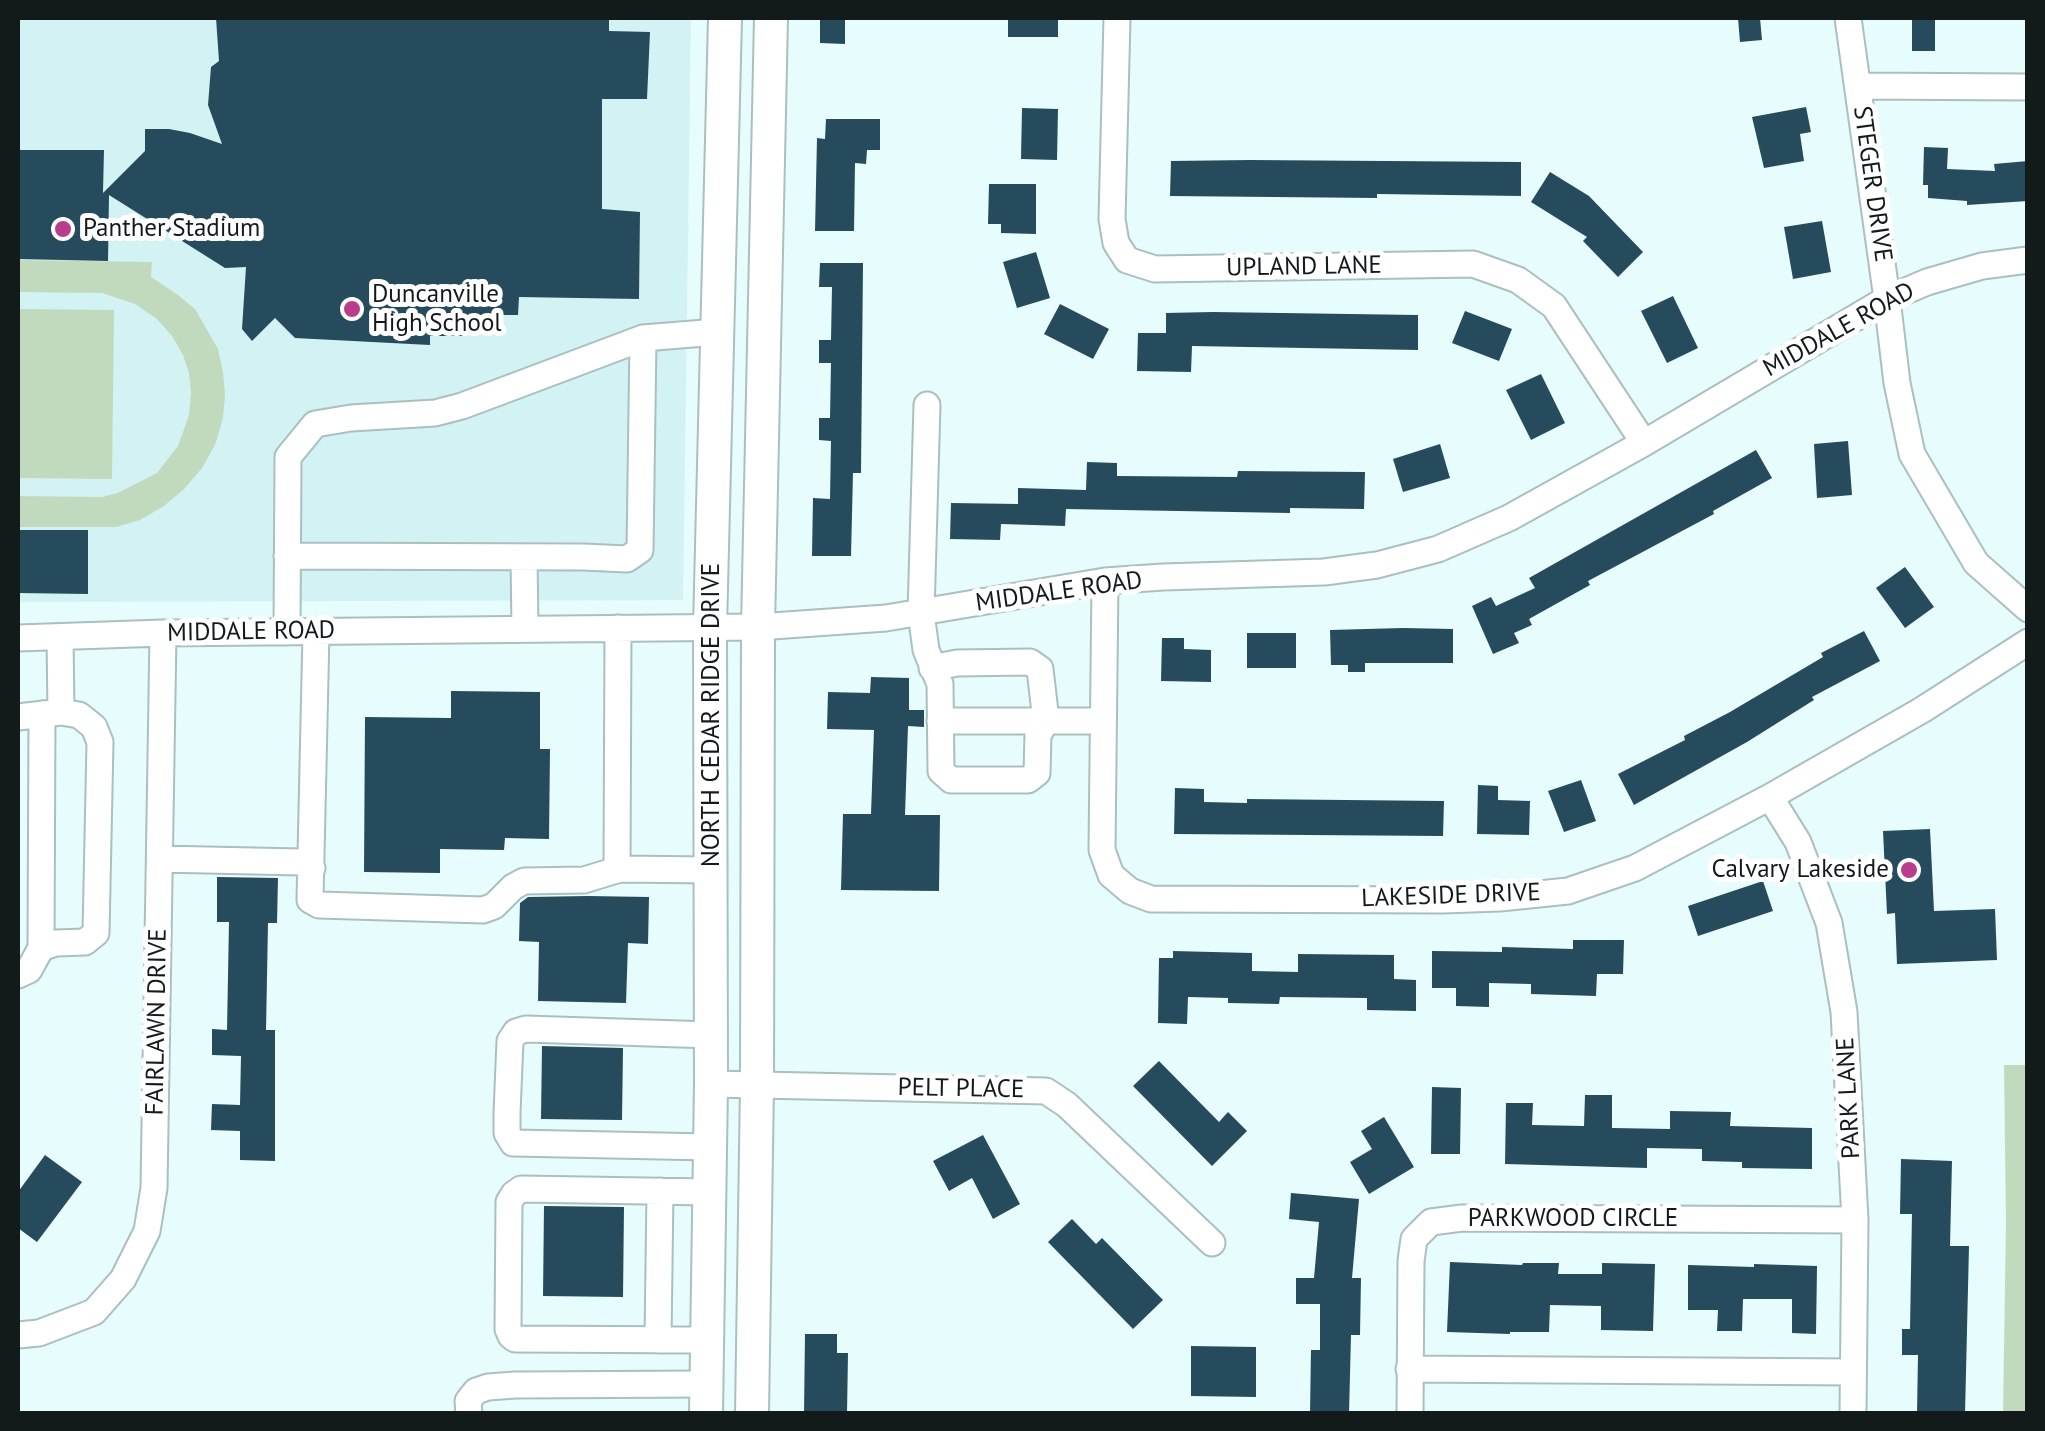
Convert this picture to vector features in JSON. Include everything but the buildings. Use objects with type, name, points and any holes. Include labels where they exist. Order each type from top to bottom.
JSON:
[{"type":"main road","name":"NORTH CEDAR RIDGE DRIVE","points":[[706,1398],[711,1084],[710,628],[724,18]]},
{"type":"main road","name":"NORTH CEDAR RIDGE DRIVE","points":[[752,1414],[758,627],[772,18]]},
{"type":"street","name":"UPLAND LANE","points":[[1117,18],[1112,219],[1116,243],[1127,260],[1155,269],[1473,264],[1518,280],[1554,306],[1644,443]]},
{"type":"street","name":"STEGER DRIVE","points":[[1848,18],[1888,299],[1896,383],[1912,454],[1976,563],[2028,609]]},
{"type":"street","points":[[1858,86],[2028,88]]},
{"type":"street","name":"MIDDALE ROAD","points":[[18,638],[758,627],[886,618],[1105,581],[1324,572],[1377,565],[1438,549],[1508,518],[1888,299],[1982,266],[2028,260]]},
{"type":"street","points":[[287,632],[288,457],[315,424],[435,413],[643,338],[717,332]]},
{"type":"street","points":[[287,556],[627,559],[640,550],[643,338]]},
{"type":"street","points":[[927,405],[922,613],[926,650],[932,668],[940,684],[941,771],[951,780],[1028,780],[1037,774],[1038,735],[1046,721],[1040,669],[1030,662],[957,662],[932,668]]},
{"type":"street","points":[[524,557],[525,629]]},
{"type":"street","points":[[940,721],[1103,720],[1105,581]]},
{"type":"street","points":[[617,870],[618,628]]},
{"type":"street","points":[[316,632],[310,900],[319,905],[483,910],[494,906],[524,881],[584,880],[617,870],[711,870]]},
{"type":"street","name":"FAIRLAWN DRIVE","points":[[18,1335],[39,1333],[94,1312],[122,1278],[147,1232],[154,1188],[163,633]]},
{"type":"street","points":[[18,975],[29,970],[40,948],[40,715],[60,637]]},
{"type":"street","name":"LAKESIDE DRIVE","points":[[1103,720],[1102,850],[1111,875],[1130,892],[1151,898],[1500,898],[1568,891],[1635,868],[1922,710],[2028,642]]},
{"type":"street","points":[[40,715],[79,714],[94,726],[100,742],[96,933],[85,942],[40,948]]},
{"type":"street","name":"PARK LANE","points":[[1770,797],[1798,842],[1829,923],[1844,1012],[1855,1220],[1853,1414]]},
{"type":"street","points":[[160,860],[300,862],[312,868]]},
{"type":"street","points":[[710,1148],[513,1142],[506,1114],[510,1041],[516,1032],[526,1029],[711,1035]]},
{"type":"street","name":"PELT PLACE","points":[[711,1084],[1046,1092],[1067,1105],[1212,1243]]},
{"type":"street","points":[[707,1340],[510,1336],[508,1202],[521,1189],[710,1192]]},
{"type":"street","points":[[658,1340],[660,1191]]},
{"type":"street","name":"PARKWOOD CIRCLE","points":[[1410,1414],[1414,1239],[1431,1222],[1462,1218],[1855,1220]]},
{"type":"street","points":[[1409,1369],[1853,1372]]},
{"type":"street","points":[[468,1414],[468,1401],[476,1391],[515,1385],[706,1398]]},
{"type":"shaded area","name":"Duncanville High School","points":[[18,18],[691,18],[683,600],[18,602]]},
{"type":"green space","points":[[18,260],[152,262],[151,277],[195,309],[218,349],[225,395],[215,445],[184,489],[140,520],[116,527],[18,527],[18,496],[102,497],[157,473],[178,446],[189,415],[191,392],[183,355],[157,319],[135,304],[102,293],[18,292]]},
{"type":"green space","points":[[18,309],[114,310],[112,479],[18,478]]},
{"type":"green space","points":[[2004,1065],[2027,1065],[2027,1413],[2003,1413]]},
{"type":"place","name":"Panther Stadium","points":[[63,229]]},
{"type":"place","name":"Duncanville High School","points":[[352,309]]},
{"type":"place","name":"Calvary Lakeside","points":[[1909,870]]}]
